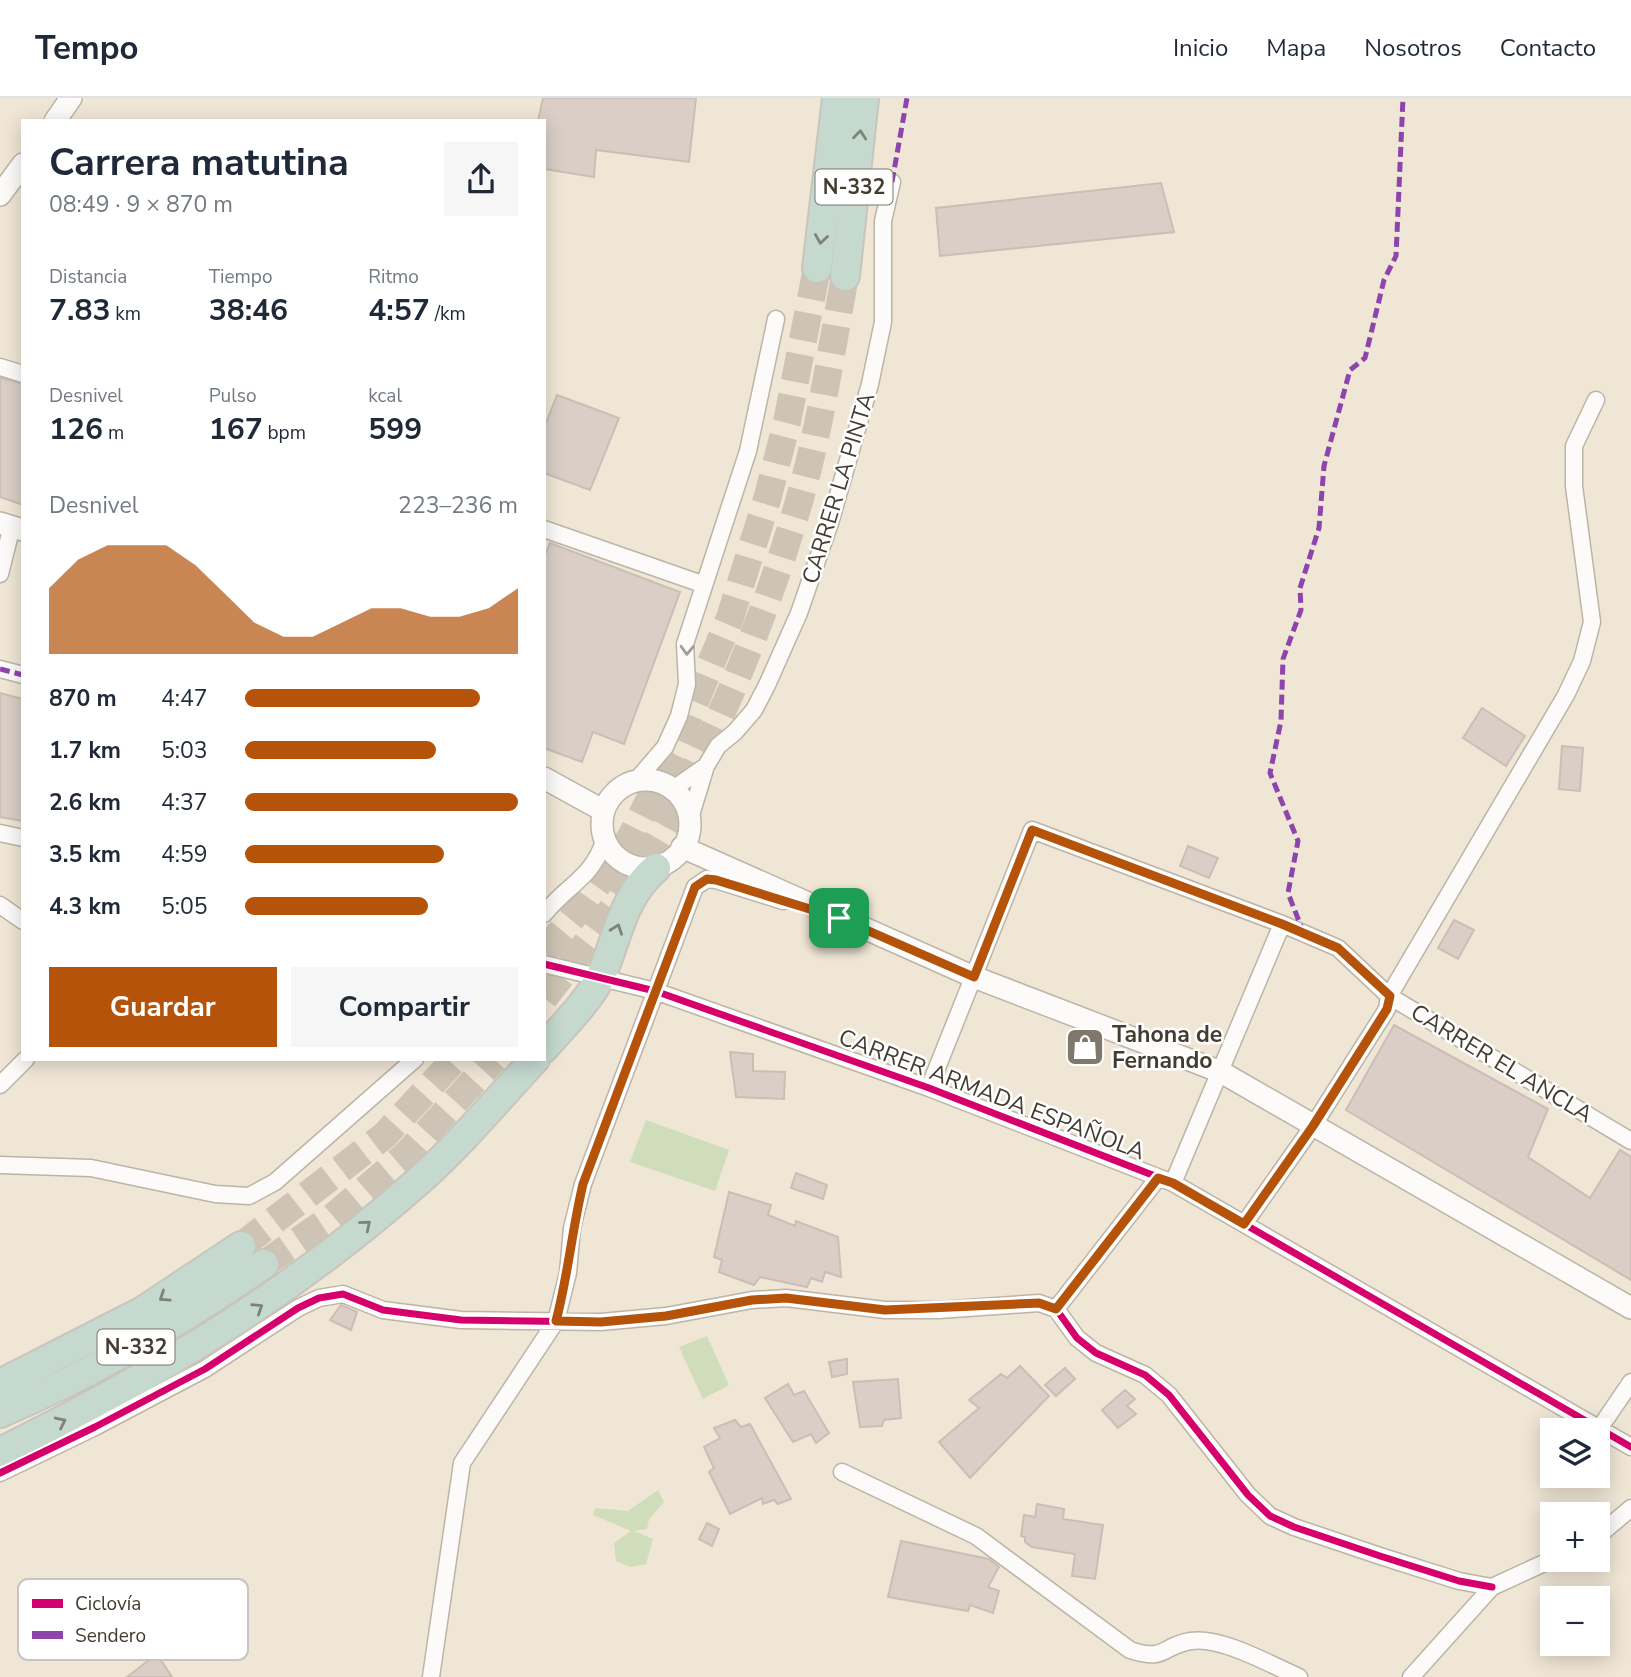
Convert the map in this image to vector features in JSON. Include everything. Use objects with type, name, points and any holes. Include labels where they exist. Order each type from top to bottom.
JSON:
[{"type":"highway","name":"N-332","points":[[817,268],[837,98]]},
{"type":"highway","name":"N-332","points":[[845,276],[864,98]]},
{"type":"highway","points":[[546,1046],[600,978],[626,905],[638,886],[656,868]]},
{"type":"highway","points":[[0,1452],[98,1404],[183,1356],[314,1268],[423,1177],[533,1061]]},
{"type":"highway","name":"N-332","points":[[0,1384],[143,1311],[241,1246]]},
{"type":"highway","name":"N-332","points":[[0,1413],[47,1393],[142,1343],[264,1264]]},
{"type":"main road","points":[[56,119],[71,98]]},
{"type":"main road","points":[[0,195],[21,167]]},
{"type":"main road","points":[[546,779],[604,811]]},
{"type":"main road","points":[[649,780],[673,789],[687,803],[691,815],[689,834],[682,847],[666,863],[656,868],[634,867],[617,856],[604,842],[601,827],[604,811],[617,791],[649,780]]},
{"type":"main road","points":[[682,847],[974,977],[1221,1072],[1631,1308]]},
{"type":"street","name":"CARRER LA PINTA","points":[[691,815],[706,765],[718,746],[735,732],[754,710],[767,685],[799,613],[830,523],[870,384],[883,322],[883,222],[892,182]]},
{"type":"street","points":[[634,783],[665,747],[679,716],[687,684],[685,644],[702,584],[724,531],[748,451],[776,319]]},
{"type":"street","points":[[0,367],[21,373]]},
{"type":"street","points":[[1244,1224],[1313,1126],[1387,1009],[1390,996],[1566,695],[1582,661],[1592,622],[1574,486],[1574,446],[1596,400]]},
{"type":"street","points":[[0,574],[12,526]]},
{"type":"street","points":[[546,530],[702,584]]},
{"type":"street","points":[[0,669],[21,674]]},
{"type":"street","name":"CARRER LA PINTA","points":[[673,789],[706,765]]},
{"type":"street","name":"CARRER EL ANCLA","points":[[974,977],[1032,830],[1282,924],[1338,948],[1390,996],[1631,1141]]},
{"type":"street","points":[[0,832],[21,837]]},
{"type":"street","points":[[546,912],[558,897],[585,878],[597,863],[604,842]]},
{"type":"street","points":[[431,1677],[462,1463],[556,1321],[568,1273],[572,1228],[583,1184],[695,887],[707,879],[839,918]]},
{"type":"street","points":[[0,905],[21,920]]},
{"type":"street","points":[[1056,1309],[1166,1180],[1221,1072],[1282,924]]},
{"type":"street","name":"CARRER ARMADA ESPAÑOLA","points":[[546,964],[655,990],[929,1088],[1166,1180],[1580,1418]]},
{"type":"street","points":[[929,1088],[974,977]]},
{"type":"street","points":[[0,1085],[24,1061]]},
{"type":"street","points":[[0,1165],[91,1168],[215,1194],[249,1196],[275,1182],[413,1061]]},
{"type":"street","points":[[0,1473],[205,1369],[288,1313],[319,1298],[343,1294],[383,1310],[461,1320],[601,1322],[666,1316],[752,1300],[786,1298],[885,1310],[1039,1303],[1056,1309],[1077,1338],[1096,1353],[1145,1375],[1169,1395],[1248,1495],[1270,1516],[1294,1527],[1392,1560],[1460,1581],[1492,1587]]},
{"type":"street","points":[[1606,1418],[1631,1382]]},
{"type":"street","name":"CARRER ARMADA ESPAÑOLA","points":[[1610,1435],[1631,1447]]},
{"type":"street","points":[[842,1472],[975,1536],[1130,1650],[1151,1657],[1192,1641],[1219,1644],[1299,1677]]},
{"type":"street","points":[[1610,1526],[1631,1508]]},
{"type":"street","points":[[1411,1677],[1492,1587],[1540,1565]]},
{"type":"green space","points":[[646,1120],[729,1150],[715,1191],[630,1162]]},
{"type":"green space","points":[[707,1336],[729,1385],[703,1399],[679,1347]]},
{"type":"green space","points":[[658,1490],[664,1502],[649,1519],[647,1529],[634,1531],[653,1539],[646,1564],[630,1567],[616,1561],[614,1543],[631,1531],[593,1515],[595,1508],[628,1511]]},
{"type":"building","points":[[543,98],[696,98],[689,162],[596,150],[594,177],[546,169],[546,119],[538,119]]},
{"type":"building","points":[[1161,183],[1174,232],[940,256],[936,208]]},
{"type":"building","points":[[0,378],[21,383],[21,504],[0,497]]},
{"type":"building","points":[[557,395],[619,418],[590,490],[546,474],[546,423]]},
{"type":"building","points":[[550,543],[680,592],[624,744],[593,732],[582,762],[546,749],[546,553]]},
{"type":"building","points":[[0,693],[21,698],[21,821],[0,817]]},
{"type":"building","points":[[1482,708],[1525,736],[1506,766],[1463,738]]},
{"type":"building","points":[[1562,746],[1583,748],[1580,791],[1559,789]]},
{"type":"building","points":[[1188,846],[1218,858],[1209,878],[1180,866]]},
{"type":"building","points":[[1454,920],[1474,930],[1458,959],[1438,948]]},
{"type":"building","points":[[1394,1025],[1548,1109],[1528,1157],[1590,1198],[1620,1150],[1631,1157],[1631,1280],[1346,1110]]},
{"type":"building","points":[[730,1052],[753,1054],[753,1071],[785,1072],[784,1099],[736,1097]]},
{"type":"building","points":[[796,1173],[827,1185],[823,1199],[791,1188]]},
{"type":"building","points":[[729,1192],[771,1205],[768,1215],[795,1226],[796,1221],[838,1237],[841,1277],[825,1272],[822,1282],[811,1278],[807,1287],[760,1277],[754,1285],[719,1272],[722,1260],[714,1257]]},
{"type":"building","points":[[341,1305],[357,1312],[351,1330],[330,1320]]},
{"type":"building","points":[[847,1359],[847,1374],[832,1377],[829,1362]]},
{"type":"building","points":[[1020,1366],[1049,1396],[970,1478],[939,1442],[979,1408],[969,1400],[1001,1374],[1007,1378]]},
{"type":"building","points":[[1065,1368],[1075,1379],[1056,1396],[1045,1385]]},
{"type":"building","points":[[898,1379],[901,1418],[884,1420],[882,1426],[860,1427],[853,1382]]},
{"type":"building","points":[[788,1384],[794,1395],[804,1391],[829,1433],[816,1443],[811,1434],[793,1442],[765,1398]]},
{"type":"building","points":[[1125,1390],[1135,1399],[1127,1406],[1136,1414],[1118,1428],[1102,1410]]},
{"type":"building","points":[[735,1420],[741,1427],[750,1424],[791,1499],[778,1504],[774,1500],[763,1504],[762,1498],[730,1514],[709,1472],[714,1468],[704,1447],[720,1438],[714,1428]]},
{"type":"building","points":[[1037,1504],[1064,1509],[1063,1519],[1103,1525],[1095,1579],[1072,1576],[1075,1554],[1032,1547],[1025,1542],[1025,1537],[1021,1536],[1024,1515],[1035,1517]]},
{"type":"building","points":[[707,1523],[719,1529],[712,1546],[699,1539]]},
{"type":"building","points":[[901,1541],[989,1559],[999,1567],[988,1587],[999,1591],[993,1613],[970,1605],[968,1611],[888,1597]]},
{"type":"building","points":[[149,1660],[161,1660],[172,1677],[127,1677]]},
{"type":"tunnel","points":[[546,950],[586,901],[631,837],[676,747],[730,618],[768,496],[787,422],[817,268]]},
{"type":"tunnel","points":[[546,995],[613,908],[650,852],[695,769],[734,683],[769,594],[806,477],[845,276]]},
{"type":"tunnel","points":[[241,1246],[385,1135],[453,1061]]},
{"type":"tunnel","points":[[264,1264],[333,1217],[407,1154],[492,1061]]},
{"type":"marked path","points":[[892,182],[907,98]]},
{"type":"marked path","points":[[1304,934],[1288,893],[1298,841],[1270,773],[1281,721],[1283,659],[1301,610],[1300,588],[1319,528],[1324,466],[1350,370],[1365,358],[1384,280],[1396,256],[1403,98]]},
{"type":"marked path","points":[[0,669],[21,674]]},
{"type":"cycle path","points":[[546,964],[655,991],[929,1088],[1173,1183],[1631,1447]]},
{"type":"cycle path","points":[[0,1473],[205,1369],[298,1308],[319,1298],[343,1294],[383,1310],[461,1320],[601,1322],[666,1316],[752,1300],[786,1298],[885,1310],[939,1310],[1039,1303],[1056,1309],[1077,1338],[1096,1353],[1145,1375],[1169,1395],[1248,1495],[1270,1516],[1294,1527],[1380,1556],[1459,1581],[1492,1587]]},
{"type":"place","name":"Tahona de Fernando","points":[[1085,1047]]},
{"type":"route","points":[[1032,830],[1282,924],[1338,948],[1390,996],[1387,1009],[1313,1126],[1244,1224],[1173,1183],[1158,1178],[1056,1309],[1039,1303],[939,1310],[885,1310],[786,1298],[752,1300],[666,1316],[601,1322],[556,1321],[568,1273],[572,1228],[583,1184],[695,887],[707,879],[716,880],[839,918],[974,977],[1032,830]]}]
